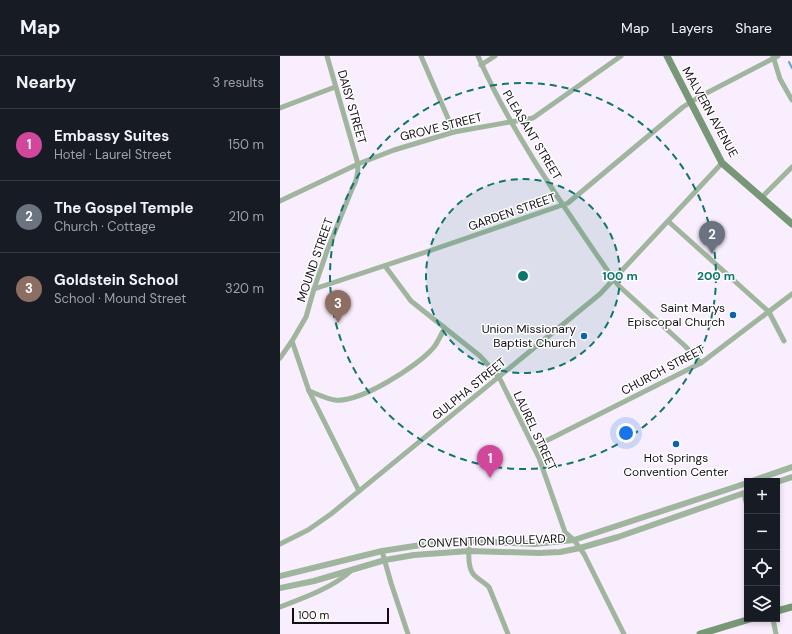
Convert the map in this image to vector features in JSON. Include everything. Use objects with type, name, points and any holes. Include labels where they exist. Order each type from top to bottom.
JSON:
[{"type":"main road","name":"MALVERN AVENUE","points":[[667,56],[722,163],[792,224]]},
{"type":"main road","points":[[780,610],[792,606]]},
{"type":"main road","points":[[700,634],[744,621]]},
{"type":"street","name":"DAISY STREET","points":[[327,56],[358,164]]},
{"type":"street","points":[[420,56],[454,132]]},
{"type":"street","name":"PLEASANT STREET","points":[[478,56],[510,122],[563,205],[614,280],[685,346],[701,363]]},
{"type":"street","points":[[482,65],[494,56]]},
{"type":"street","name":"GROVE STREET","points":[[280,201],[358,164],[394,150],[454,132],[533,118],[621,56]]},
{"type":"street","points":[[775,57],[780,79],[792,100]]},
{"type":"street","name":"GARDEN STREET","points":[[314,289],[568,203],[690,102],[775,57]]},
{"type":"street","points":[[280,108],[335,87]]},
{"type":"street","name":"GULPHA STREET","points":[[280,544],[308,530],[360,491],[600,294],[669,222],[722,163]]},
{"type":"street","name":"MOUND STREET","points":[[280,358],[306,317],[326,251],[356,181],[358,164]]},
{"type":"street","points":[[762,197],[792,167]]},
{"type":"street","points":[[669,222],[769,312],[784,340]]},
{"type":"street","name":"LAUREL STREET","points":[[385,266],[411,301],[480,356],[499,377],[534,447],[565,532],[580,548],[624,634]]},
{"type":"street","name":"CHURCH STREET","points":[[534,447],[701,363],[792,294]]},
{"type":"street","points":[[309,391],[336,400],[358,397],[377,389],[418,362],[434,347],[445,328]]},
{"type":"street","points":[[292,341],[309,391],[360,491]]},
{"type":"street","points":[[761,478],[792,467]]},
{"type":"street","points":[[780,481],[792,477]]},
{"type":"street","name":"CONVENTION BOULEVARD","points":[[280,576],[382,551],[434,543],[469,541],[534,544],[574,540],[744,484]]},
{"type":"street","name":"CONVENTION BOULEVARD","points":[[280,588],[314,581],[385,560],[414,555],[469,551],[539,553],[560,552],[580,548],[618,537],[744,494]]},
{"type":"street","points":[[469,541],[470,567],[474,575],[484,581],[489,588],[508,634]]},
{"type":"street","points":[[382,551],[390,583],[408,634]]},
{"type":"street","points":[[280,607],[342,579],[352,569]]},
{"type":"street","points":[[774,622],[776,634]]},
{"type":"waterway","points":[[789,62],[792,68]]},
{"type":"place","name":"The Gospel Temple","points":[[712,254]]},
{"type":"place","name":"Saint Marys Episcopal Church","points":[[733,315]]},
{"type":"place","name":"Goldstein School","points":[[338,323]]},
{"type":"place","name":"Union Missionary Baptist Church","points":[[584,336]]},
{"type":"place","name":"Hot Springs Convention Center","points":[[676,444]]},
{"type":"place","name":"Embassy Suites","points":[[490,478]]}]
